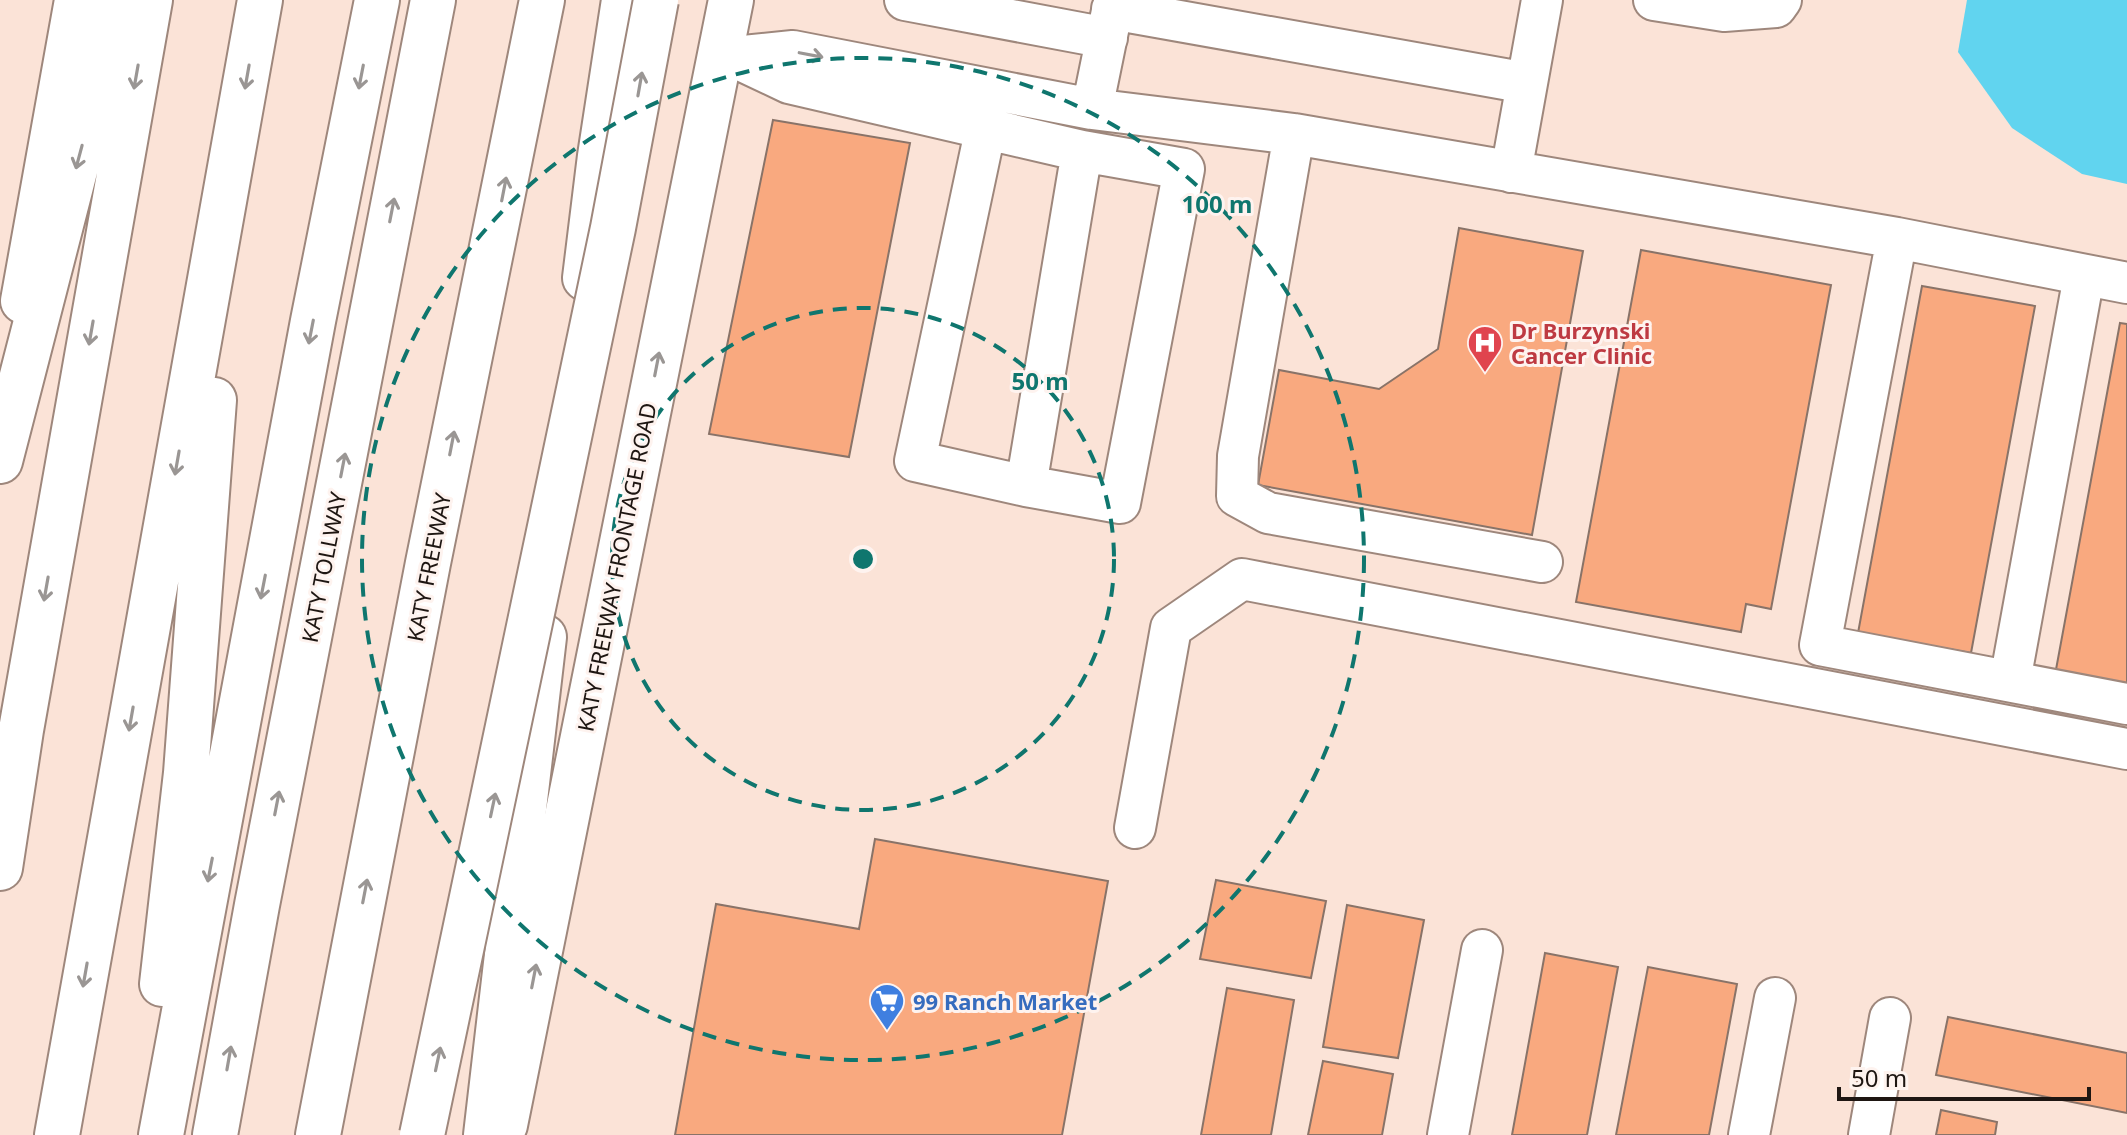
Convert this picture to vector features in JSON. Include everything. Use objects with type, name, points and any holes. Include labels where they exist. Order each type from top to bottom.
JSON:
[{"type":"main road","points":[[0,430],[77,0]]},
{"type":"main road","points":[[0,461],[119,0]]},
{"type":"main road","points":[[0,868],[21,730],[150,0]]},
{"type":"main road","points":[[57,1135],[260,0]]},
{"type":"main road","points":[[161,1135],[313,321],[377,0]]},
{"type":"main road","name":"KATY TOLLWAY","points":[[215,1135],[433,0]]},
{"type":"main road","name":"KATY FREEWAY","points":[[318,1135],[428,563],[542,0]]},
{"type":"main road","points":[[486,1135],[600,156],[624,0]]},
{"type":"main road","points":[[422,1135],[613,228],[656,0]]},
{"type":"main road","name":"KATY FREEWAY FRONTAGE ROAD","points":[[502,1135],[727,56],[731,0]]},
{"type":"main road","points":[[145,1135],[186,773],[231,166]]},
{"type":"main road","points":[[301,1135],[350,968]]},
{"type":"lane","points":[[905,0],[1111,16],[1527,83]]},
{"type":"lane","points":[[1511,172],[1542,0]]},
{"type":"lane","points":[[1654,0],[1724,11],[1776,7],[1781,0]]},
{"type":"lane","points":[[1092,109],[1111,16]]},
{"type":"lane","points":[[727,56],[793,51],[1092,109],[1294,134],[1897,238],[2127,283]]},
{"type":"lane","points":[[727,56],[789,83],[986,127],[1082,151],[1184,169],[1120,503],[915,461],[986,127]]},
{"type":"lane","points":[[1294,134],[1238,456],[1237,496],[1268,513],[1542,562]]},
{"type":"lane","points":[[1026,486],[1082,151]]},
{"type":"lane","points":[[1897,238],[1820,645],[2127,704]]},
{"type":"lane","points":[[2010,681],[2084,276]]},
{"type":"lane","points":[[1135,828],[1171,628],[1242,579],[2127,749]]},
{"type":"lane","points":[[1448,1135],[1482,950]]},
{"type":"lane","points":[[1749,1135],[1775,998]]},
{"type":"lane","points":[[1869,1135],[1890,1018]]},
{"type":"water","points":[[1967,0],[2127,0],[2127,184],[2082,174],[2012,128],[1958,52]]},
{"type":"building","points":[[773,120],[910,143],[849,457],[709,434]]},
{"type":"building","points":[[1459,228],[1583,251],[1532,535],[1258,485],[1279,370],[1379,389],[1438,349]]},
{"type":"building","points":[[1641,250],[1831,285],[1771,609],[1746,604],[1741,632],[1576,602]]},
{"type":"building","points":[[1922,286],[2035,306],[1971,653],[1858,633]]},
{"type":"building","points":[[2120,323],[2127,324],[2127,688],[2055,675]]},
{"type":"building","name":"99 Ranch Market","points":[[875,839],[1108,881],[1062,1135],[675,1135],[716,904],[859,929]]},
{"type":"building","points":[[1216,880],[1326,901],[1311,978],[1200,959]]},
{"type":"building","points":[[1347,905],[1424,920],[1398,1058],[1323,1047]]},
{"type":"building","points":[[1545,953],[1618,967],[1587,1135],[1512,1135]]},
{"type":"building","points":[[1648,967],[1737,984],[1709,1135],[1616,1135]]},
{"type":"building","points":[[1227,988],[1294,1000],[1271,1135],[1201,1135]]},
{"type":"building","points":[[1948,1017],[2127,1053],[2127,1113],[1936,1075]]},
{"type":"building","points":[[1323,1061],[1393,1074],[1382,1135],[1308,1135]]},
{"type":"building","points":[[1941,1110],[1997,1122],[1995,1135],[1936,1135]]},
{"type":"place","name":"Dr Burzynski Cancer Clinic","points":[[1485,374]]},
{"type":"place","name":"99 Ranch Market","points":[[887,1032]]}]
